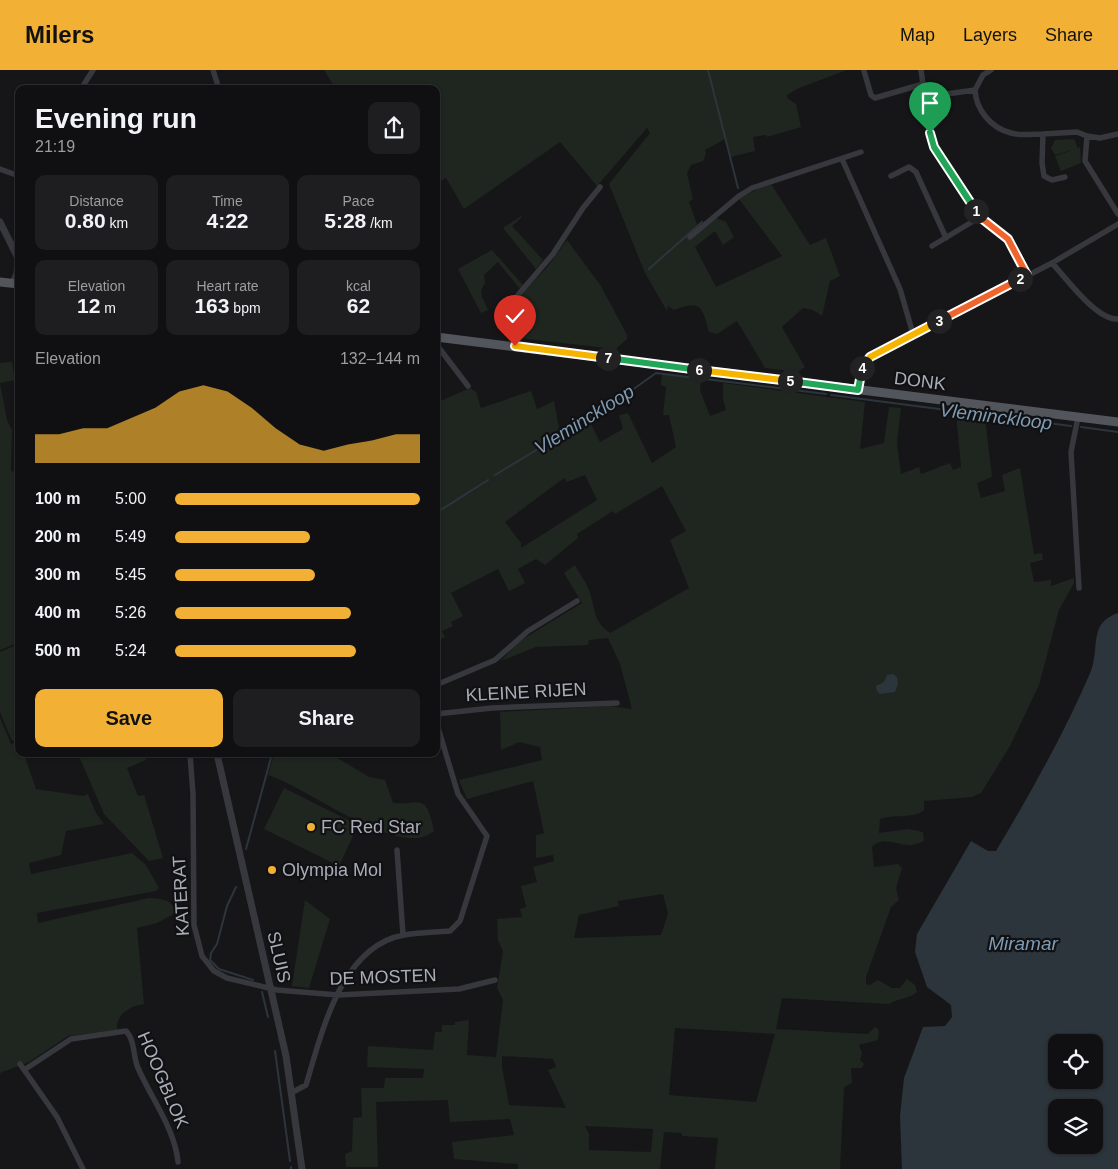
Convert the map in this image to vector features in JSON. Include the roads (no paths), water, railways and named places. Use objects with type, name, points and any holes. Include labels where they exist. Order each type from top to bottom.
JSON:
[{"type":"main road","points":[[0,282],[15,284]]},
{"type":"main road","name":"DONK","points":[[440,337],[1118,422]]},
{"type":"street","points":[[84,85],[94,70]]},
{"type":"street","points":[[213,70],[218,85]]},
{"type":"street","points":[[921,70],[932,142],[980,217],[1008,239],[1027,275]]},
{"type":"street","points":[[991,70],[979,80],[975,90],[980,111],[997,126],[1014,134],[1077,132],[1100,138],[1118,134]]},
{"type":"street","points":[[864,71],[871,95],[875,98],[923,84]]},
{"type":"street","points":[[925,97],[975,90]]},
{"type":"street","points":[[1043,134],[1042,163],[1044,176],[1052,180],[1064,177]]},
{"type":"street","points":[[1087,136],[1086,161],[1118,214]]},
{"type":"street","points":[[690,237],[739,196],[752,188],[861,152]]},
{"type":"street","points":[[842,159],[900,290],[913,334]]},
{"type":"street","points":[[891,176],[909,168],[916,172],[946,238]]},
{"type":"street","points":[[0,169],[15,175]]},
{"type":"street","points":[[515,346],[513,312],[518,295],[553,254],[583,208],[600,188]]},
{"type":"street","points":[[932,246],[980,217]]},
{"type":"street","points":[[0,222],[15,253]]},
{"type":"street","points":[[858,390],[864,363],[870,357],[1117,226]]},
{"type":"street","points":[[1052,262],[1100,314],[1111,319],[1118,319]]},
{"type":"street","points":[[440,349],[468,386]]},
{"type":"street","points":[[1078,417],[1071,452],[1079,588]]},
{"type":"street","points":[[440,684],[495,660],[528,631],[577,601]]},
{"type":"street","name":"KLEINE RIJEN","points":[[440,714],[492,708],[617,702]]},
{"type":"street","points":[[291,1093],[306,1085],[338,995],[348,972],[361,957],[382,943],[403,935],[450,931],[460,922],[487,836],[486,830],[458,794],[440,734]]},
{"type":"street","name":"KATERAT","points":[[190,757],[193,794],[194,925],[198,946],[208,966],[214,971],[227,978],[271,989]]},
{"type":"street","name":"SLUIS","points":[[218,757],[271,989],[291,1093],[302,1169]]},
{"type":"street","points":[[397,850],[403,935]]},
{"type":"street","name":"DE MOSTEN","points":[[271,989],[338,995],[459,989],[495,980]]},
{"type":"street","name":"HOOGBLOK","points":[[24,1070],[71,1039],[126,1031],[130,1035],[137,1066],[174,1142],[178,1162]]},
{"type":"street","points":[[20,1064],[57,1117],[83,1169]]},
{"type":"water","name":"Miramar","points":[[1118,613],[1118,1169],[902,1169],[900,1116],[904,1078],[923,1027],[945,1026],[952,1017],[951,1005],[927,987],[915,952],[917,934],[971,841],[988,851],[996,851],[1070,717],[1091,671],[1097,637],[1102,623]]},
{"type":"water","points":[[893,674],[897,677],[898,684],[895,692],[880,694],[876,686],[884,682],[887,675]]},
{"type":"waterway","points":[[708,70],[738,188]]},
{"type":"waterway","points":[[649,269],[702,222]]},
{"type":"waterway","name":"Vleminckloop","points":[[495,475],[614,403],[656,373],[826,394]]},
{"type":"waterway","name":"Vleminckloop","points":[[831,395],[1071,426]]},
{"type":"waterway","name":"Vleminckloop","points":[[1081,427],[1118,432]]},
{"type":"waterway","name":"Vleminckloop","points":[[440,510],[488,480]]},
{"type":"waterway","name":"Vleminckloop","points":[[246,849],[271,757]]},
{"type":"waterway","name":"Vleminckloop","points":[[236,887],[227,906],[217,944],[211,953],[210,960],[219,969],[253,980]]},
{"type":"waterway","name":"Vleminckloop","points":[[262,992],[268,1017]]},
{"type":"waterway","name":"Vleminckloop","points":[[275,1051],[290,1161]]},
{"type":"place","name":"FC Red Star","points":[[311,827]]},
{"type":"place","name":"Olympia Mol","points":[[272,870]]}]
